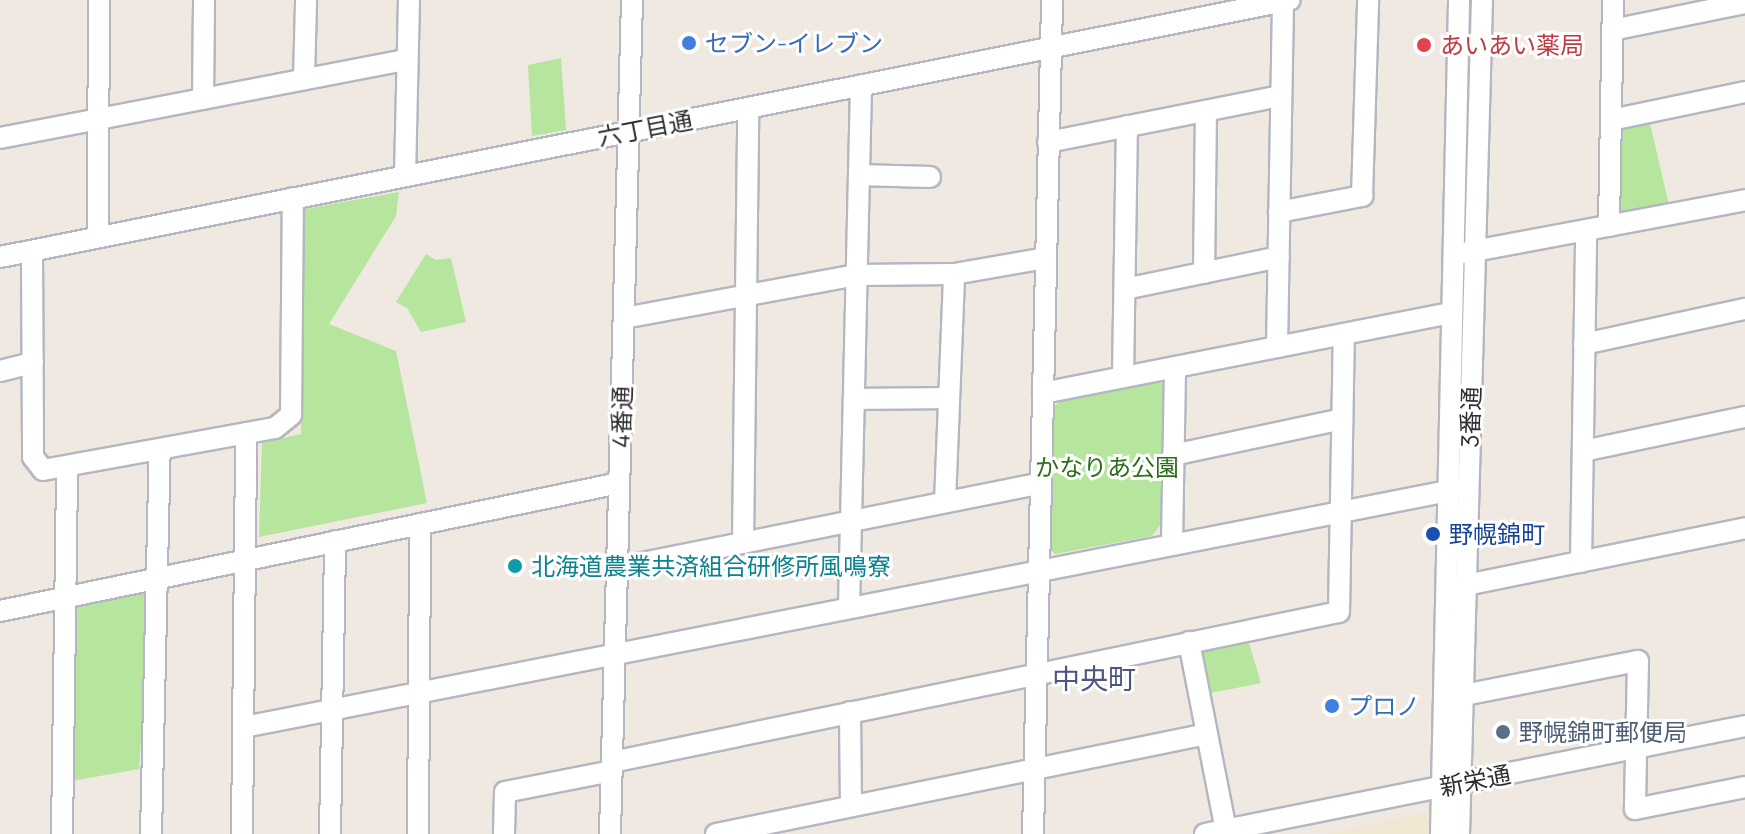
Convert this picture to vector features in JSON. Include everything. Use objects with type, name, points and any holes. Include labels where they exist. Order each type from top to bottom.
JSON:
[{"type":"street","points":[[98,237],[99,0]]},
{"type":"street","points":[[203,99],[204,0]]},
{"type":"street","points":[[304,79],[306,0]]},
{"type":"street","points":[[405,176],[409,0]]},
{"type":"street","name":"4番通","points":[[610,834],[632,0]]},
{"type":"street","points":[[1033,834],[1052,0]]},
{"type":"street","points":[[1279,212],[1362,196],[1368,0]]},
{"type":"street","name":"3番通","points":[[1459,0],[1446,490],[1451,784],[1459,834]]},
{"type":"street","name":"3番通","points":[[1441,834],[1464,695],[1482,0]]},
{"type":"street","points":[[1609,226],[1613,0]]},
{"type":"street","points":[[1277,347],[1281,96],[1286,1]]},
{"type":"street","name":"六丁目通","points":[[0,257],[1286,1]]},
{"type":"street","points":[[1612,30],[1745,3]]},
{"type":"street","points":[[0,138],[406,60]]},
{"type":"street","points":[[849,607],[861,85]]},
{"type":"street","points":[[1611,120],[1745,92]]},
{"type":"street","points":[[1048,142],[1281,96]]},
{"type":"street","points":[[743,543],[749,294],[748,108]]},
{"type":"street","points":[[1204,273],[1206,111]]},
{"type":"street","points":[[1123,377],[1127,126]]},
{"type":"street","points":[[859,175],[930,177]]},
{"type":"street","points":[[32,251],[33,457],[43,470],[275,428],[291,415],[293,198]]},
{"type":"street","points":[[1452,256],[1745,200]]},
{"type":"street","points":[[1581,562],[1586,230]]},
{"type":"street","points":[[1125,289],[1279,257]]},
{"type":"street","points":[[624,318],[857,275],[954,274],[1046,258]]},
{"type":"street","points":[[945,502],[954,274]]},
{"type":"street","points":[[1584,344],[1745,309]]},
{"type":"street","points":[[1043,393],[1450,313]]},
{"type":"street","points":[[504,834],[505,792],[850,712],[1339,612],[1344,334]]},
{"type":"street","points":[[0,371],[33,363]]},
{"type":"street","points":[[1172,543],[1175,367]]},
{"type":"street","points":[[854,399],[949,398]]},
{"type":"street","points":[[1583,451],[1745,417]]},
{"type":"street","points":[[1173,455],[1342,419]]},
{"type":"street","points":[[242,834],[246,433]]},
{"type":"street","points":[[151,834],[160,578],[160,449]]},
{"type":"street","points":[[62,834],[67,466]]},
{"type":"street","points":[[0,611],[619,483]]},
{"type":"street","points":[[617,568],[1041,483]]},
{"type":"street","points":[[244,727],[1468,487]]},
{"type":"street","points":[[418,834],[420,524]]},
{"type":"street","points":[[1466,585],[1745,528]]},
{"type":"street","points":[[330,834],[335,541]]},
{"type":"street","points":[[1189,642],[1226,830]]},
{"type":"street","points":[[1464,695],[1638,661],[1635,809],[1745,787]]},
{"type":"street","points":[[850,712],[851,806]]},
{"type":"street","name":"新栄通","points":[[1205,834],[1745,726]]},
{"type":"street","points":[[716,834],[1207,734]]},
{"type":"shaded area","points":[[1424,813],[1431,822],[1431,834],[1325,834]]},
{"type":"green space","points":[[561,58],[566,130],[532,136],[528,65]]},
{"type":"green space","points":[[1649,119],[1669,205],[1621,214],[1617,130]]},
{"type":"green space","points":[[399,192],[396,216],[329,324],[396,351],[427,503],[259,537],[262,443],[301,434],[305,209]]},
{"type":"green space","points":[[426,254],[436,260],[451,258],[466,322],[421,332],[407,308],[396,302]]},
{"type":"green space","name":"かなりあ公園","points":[[1160,381],[1166,388],[1160,525],[1152,536],[1055,554],[1051,550],[1053,408],[1061,400]]},
{"type":"green space","points":[[144,593],[150,604],[139,769],[72,781],[75,612],[80,604]]},
{"type":"green space","points":[[1248,640],[1261,683],[1206,694],[1199,649]]},
{"type":"place","name":"セブン-イレブン","points":[[689,43]]},
{"type":"place","name":"あいあい薬局","points":[[1424,45]]},
{"type":"place","name":"野幌錦町","points":[[1433,534]]},
{"type":"place","name":"北海道農業共済組合研修所風鳴寮","points":[[515,566]]},
{"type":"place","name":"プロノ","points":[[1332,706]]},
{"type":"place","name":"野幌錦町郵便局","points":[[1503,732]]},
{"type":"district","name":"中央町","points":[[1094,678]]}]
